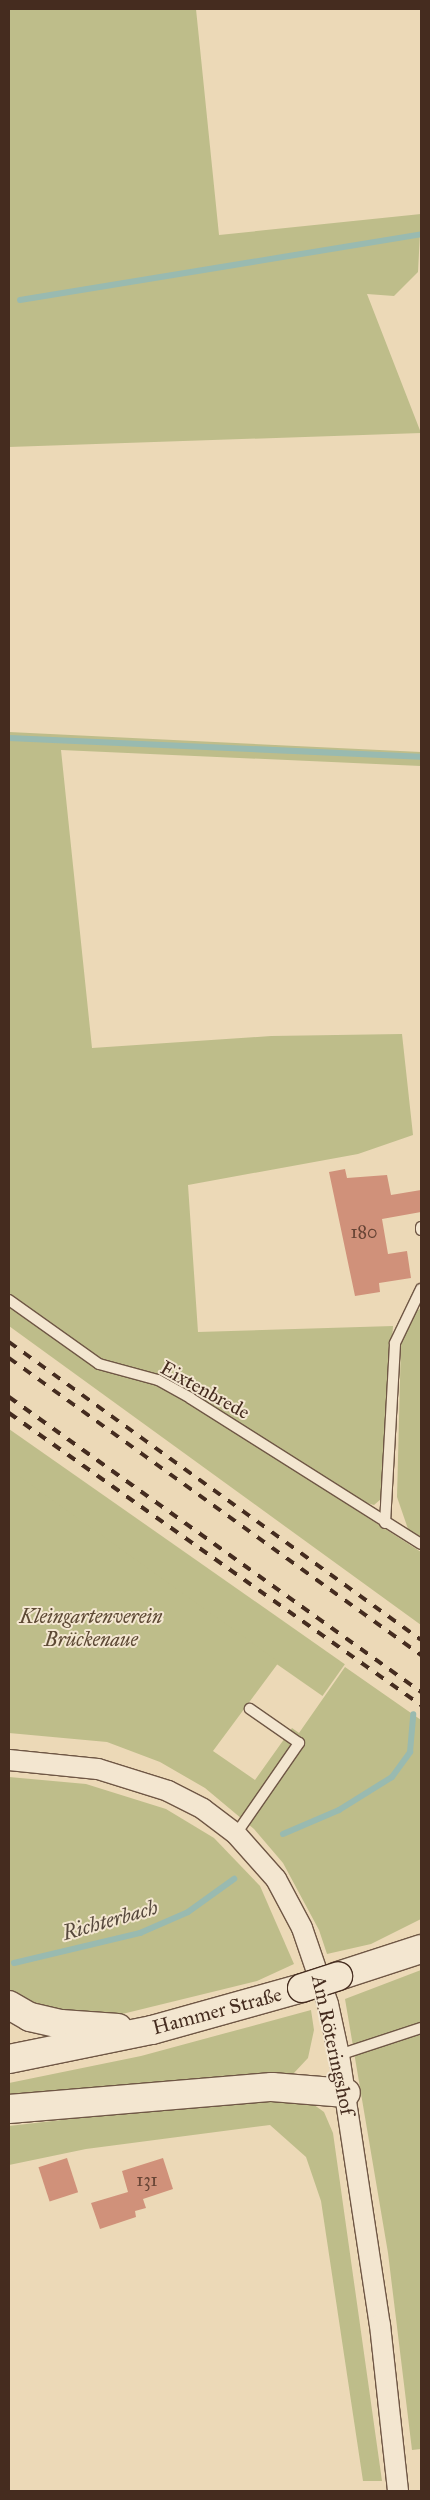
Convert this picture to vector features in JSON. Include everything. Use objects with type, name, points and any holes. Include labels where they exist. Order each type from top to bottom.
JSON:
[{"type":"main road","name":"Hammer Straße","points":[[9,2059],[152,2030],[302,1988],[421,1949]]},
{"type":"main road","points":[[9,2006],[30,2017],[61,2024],[152,2030]]},
{"type":"main road","points":[[9,2109],[272,2087],[346,2093]]},
{"type":"street","name":"Am Röteringshof","points":[[9,1760],[98,1769],[159,1788],[203,1809],[236,1834],[276,1879],[302,1928],[326,1997],[339,2055],[346,2093],[398,2491]]},
{"type":"lane","points":[[421,1289],[395,1343],[386,1523],[421,1544]]},
{"type":"lane","name":"Eixtenbrede","points":[[9,1300],[99,1364],[158,1380],[330,1486],[386,1523]]},
{"type":"lane","points":[[236,1834],[299,1744],[250,1709]]},
{"type":"lane","points":[[339,2055],[421,2028]]},
{"type":"green space","points":[[9,9],[196,9],[219,235],[421,214],[418,272],[394,296],[367,294],[421,433],[9,447]]},
{"type":"green space","points":[[9,732],[421,752],[421,766],[61,750],[92,1048],[271,1036],[402,1034],[413,1135],[358,1154],[188,1185],[198,1332],[393,1326],[381,1499],[374,1505],[360,1501],[160,1376],[100,1359],[9,1295]]},
{"type":"green space","points":[[9,1306],[98,1368],[155,1384],[187,1401],[421,1552],[421,1625],[9,1326]]},
{"type":"green space","points":[[421,1308],[421,1537],[408,1529],[397,1497],[401,1342],[414,1313]]},
{"type":"green space","points":[[9,1429],[345,1664],[322,1696],[9,1477]]},
{"type":"green space","name":"Kleingartenverein Brückenaue","points":[[9,1469],[279,1662],[213,1751],[255,1780],[292,1728],[299,1733],[345,1667],[421,1720],[421,1919],[371,1944],[327,1954],[319,1930],[283,1863],[254,1829],[205,1788],[160,1762],[107,1742],[9,1733]]},
{"type":"green space","points":[[9,1777],[86,1784],[166,1809],[214,1838],[260,1886],[294,1964],[257,1981],[114,2016],[86,2016],[23,2002],[9,1991]]},
{"type":"green space","points":[[421,1970],[421,2449],[412,2450],[388,2253],[345,1999]]},
{"type":"green space","points":[[311,2010],[314,2030],[308,2058],[293,2074],[9,2101],[9,2083],[141,2056]]},
{"type":"green space","points":[[253,2098],[310,2102],[324,2112],[333,2133],[382,2481],[363,2481],[321,2201],[306,2157],[270,2125],[86,2149],[9,2165],[9,2126]]},
{"type":"building","points":[[345,1169],[347,1178],[387,1175],[391,1195],[421,1190],[421,1212],[382,1219],[388,1254],[407,1251],[411,1278],[379,1283],[380,1292],[355,1296],[329,1172]]},
{"type":"building","points":[[67,2158],[78,2192],[50,2202],[38,2167]]},
{"type":"building","points":[[163,2158],[173,2189],[143,2199],[146,2208],[135,2211],[136,2217],[100,2229],[91,2203],[128,2192],[122,2171]]},
{"type":"waterway","points":[[20,300],[421,234]]},
{"type":"waterway","points":[[9,738],[421,757]]},
{"type":"waterway","name":"Richterbach","points":[[283,1834],[339,1810],[392,1777],[410,1752],[413,1714]]},
{"type":"waterway","name":"Richterbach","points":[[14,1963],[140,1933],[188,1912],[234,1879]]},
{"type":"railway","points":[[9,1342],[421,1640]]},
{"type":"railway","points":[[9,1358],[421,1655]]},
{"type":"railway","points":[[9,1397],[421,1692]]},
{"type":"railway","points":[[9,1413],[421,1705]]}]
